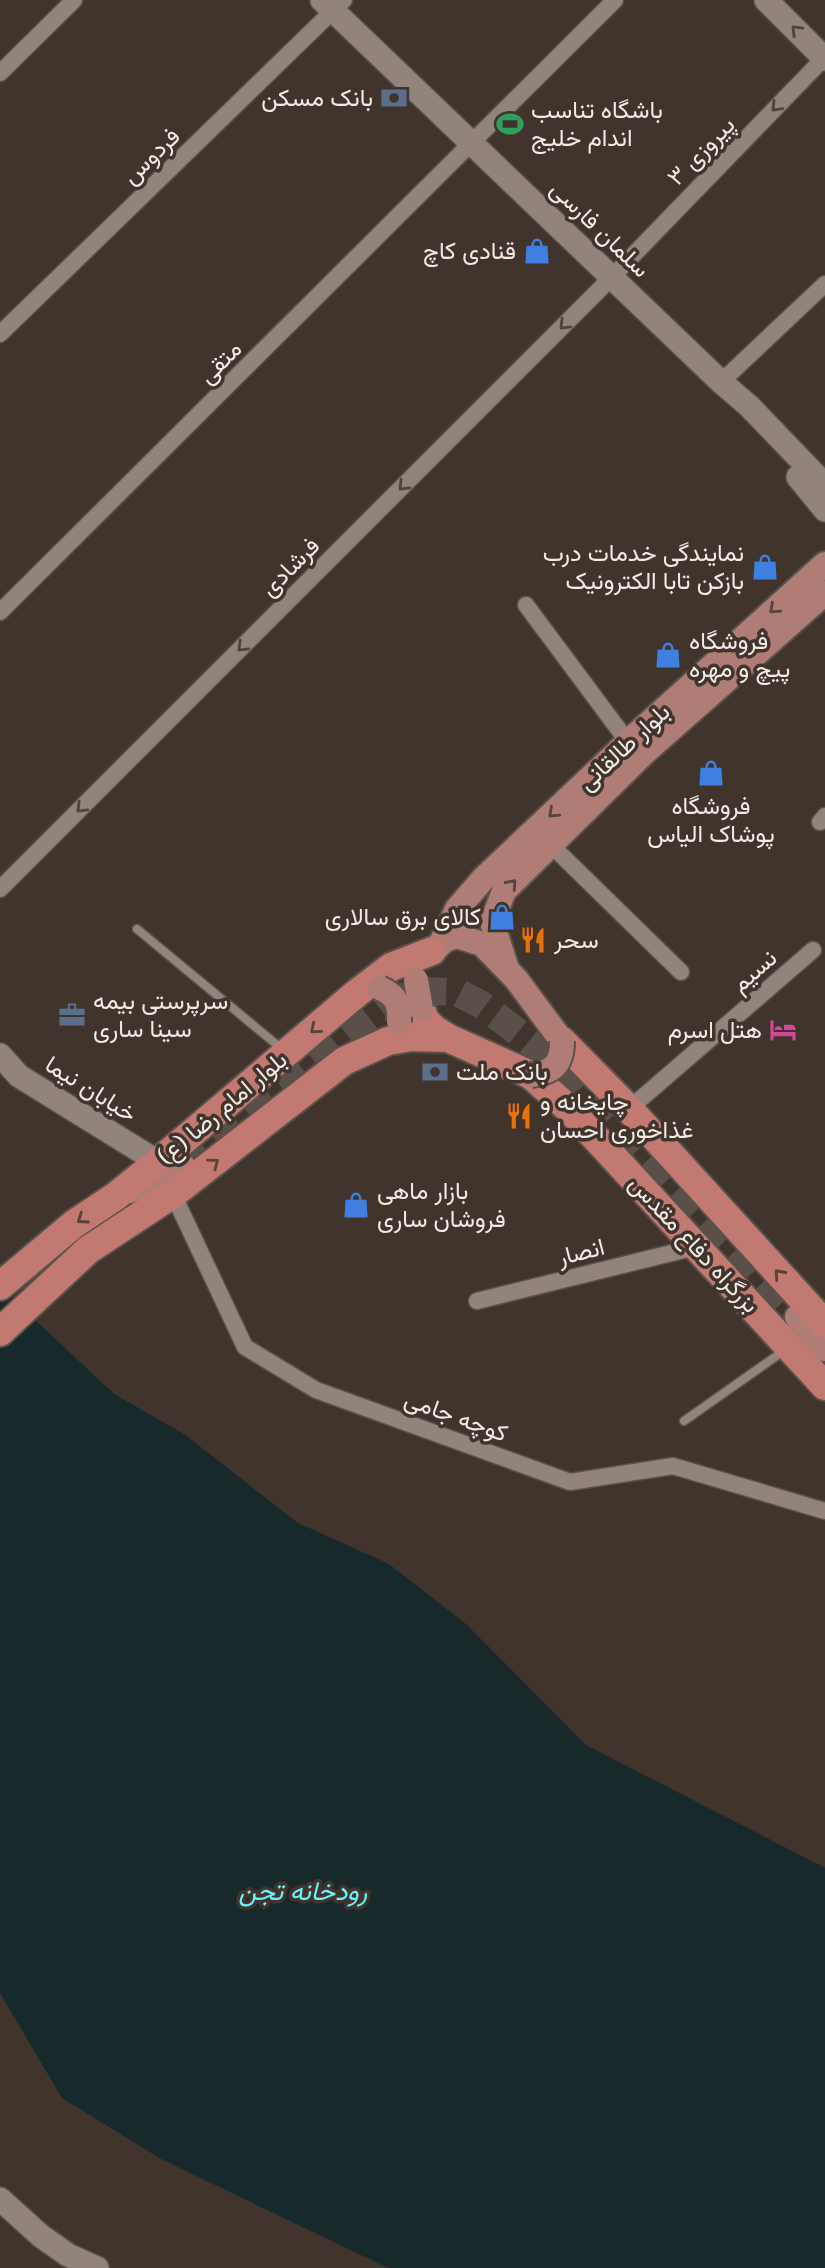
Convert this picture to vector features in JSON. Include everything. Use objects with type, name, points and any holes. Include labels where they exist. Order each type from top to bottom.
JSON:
[{"type":"highway","name":"بلوار امام رضا (ع)","points":[[8,1279],[74,1224],[171,1164],[287,1053],[368,991],[391,967],[436,947]]},
{"type":"highway","name":"بلوار امام رضا (ع)","points":[[0,1332],[88,1250],[173,1194],[344,1061],[401,1025],[412,1037],[448,1038]]},
{"type":"highway","points":[[401,1025],[429,1025],[448,1038],[548,1087]]},
{"type":"highway","name":"بزرگراه دفاع مقدس","points":[[574,1059],[629,1109],[817,1319]]},
{"type":"highway","name":"بزرگراه دفاع مقدس","points":[[548,1087],[825,1386]]},
{"type":"main road","name":"بلوار طالقانی","points":[[401,1025],[416,980],[457,909],[484,878],[823,563]]},
{"type":"main road","name":"بلوار طالقانی","points":[[507,969],[492,922],[504,891],[644,753],[825,593]]},
{"type":"main road","points":[[436,947],[450,937],[457,936],[477,941],[488,948],[507,969],[574,1059]]},
{"type":"main road","points":[[368,991],[391,993],[400,1007],[401,1025]]},
{"type":"main road","points":[[548,1087],[542,1074],[555,1066],[562,1053],[574,1059]]},
{"type":"main road","points":[[817,1319],[825,1349]]},
{"type":"street","points":[[0,73],[74,0]]},
{"type":"street","name":"متقی","points":[[0,612],[615,0]]},
{"type":"street","points":[[766,0],[825,58]]},
{"type":"street","name":"سلمان فارسی","points":[[333,4],[472,143],[749,406],[825,485]]},
{"type":"street","name":"فردوس","points":[[0,334],[333,4]]},
{"type":"street","name":"پیروزی ٣","points":[[612,277],[825,58]]},
{"type":"street","name":"فرشادی","points":[[0,889],[612,277]]},
{"type":"street","points":[[721,382],[825,284]]},
{"type":"street","name":"سلمان فارسی","points":[[778,439],[782,460],[825,510]]},
{"type":"street","points":[[526,605],[628,742]]},
{"type":"street","points":[[550,844],[681,972]]},
{"type":"street","name":"نسیم","points":[[629,1109],[813,950]]},
{"type":"street","name":"خیابان نیما","points":[[0,1055],[19,1076],[171,1164]]},
{"type":"street","name":"کوچه جامی","points":[[173,1194],[245,1347],[317,1390],[570,1482],[673,1466],[825,1511]]},
{"type":"street","name":"انصار","points":[[477,1301],[696,1247]]},
{"type":"street","points":[[0,2199],[41,2236],[68,2255],[97,2268]]},
{"type":"lane","points":[[137,929],[287,1053]]},
{"type":"lane","points":[[684,1421],[789,1347]]},
{"type":"water","name":"رودخانه تجن","points":[[0,1287],[114,1394],[184,1434],[298,1523],[389,1564],[466,1624],[586,1745],[825,1868],[825,2268],[388,2268],[161,2159],[62,2098],[0,1993]]},
{"type":"tunnel","points":[[183,1166],[400,997],[429,991],[457,992],[480,1004],[533,1045],[797,1317]]},
{"type":"place","name":"بانک مسکن","points":[[394,98]]},
{"type":"place","name":"باشگاه تناسب اندام خلیج","points":[[510,124]]},
{"type":"place","name":"قنادی کاچ","points":[[537,251]]},
{"type":"place","name":"نمایندگی خدمات درب بازکن تابا الکترونیک","points":[[765,567]]},
{"type":"place","name":"فروشگاه پیچ و مهره","points":[[668,655]]},
{"type":"place","name":"فروشگاه پوشاک الیاس","points":[[711,773]]},
{"type":"place","name":"کالای برق سالاری","points":[[502,917]]},
{"type":"place","name":"سحر","points":[[533,940]]},
{"type":"place","name":"سرپرستی بیمه سینا ساری","points":[[72,1015]]},
{"type":"place","name":"هتل اسرم","points":[[783,1030]]},
{"type":"place","name":"بانک ملت","points":[[435,1072]]},
{"type":"place","name":"چایخانه و غذاخوری احسان","points":[[519,1116]]},
{"type":"place","name":"بازار ماهی فروشان ساری","points":[[356,1205]]}]
